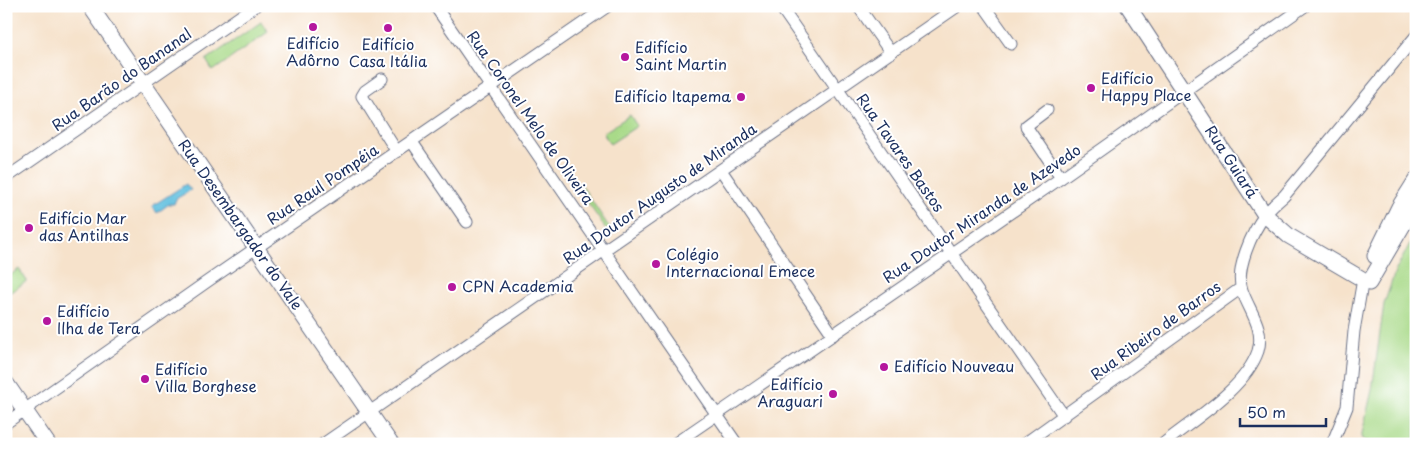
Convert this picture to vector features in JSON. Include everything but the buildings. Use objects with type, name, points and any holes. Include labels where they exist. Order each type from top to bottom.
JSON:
[{"type":"street","name":"Rua Desembargador do Vale","points":[[90,6],[391,444]]},
{"type":"street","name":"Rua Barão do Bananal","points":[[6,178],[255,6]]},
{"type":"street","name":"Rua Coronel Melo de Oliveira","points":[[435,6],[738,444]]},
{"type":"street","name":"Rua Raul Pompéia","points":[[6,423],[608,6]]},
{"type":"street","name":"Rua Tavares Bastos","points":[[780,6],[1064,416]]},
{"type":"street","points":[[858,6],[891,53]]},
{"type":"street","name":"Rua Doutor Augusto de Miranda","points":[[322,444],[958,6]]},
{"type":"street","points":[[984,6],[1011,44]]},
{"type":"street","name":"Rua Guiará","points":[[1128,6],[1265,215],[1289,236],[1364,284]]},
{"type":"street","name":"Rua Doutor Miranda de Azevedo","points":[[674,444],[950,252],[1185,92],[1305,6]]},
{"type":"street","name":"Rua Ribeiro de Barros","points":[[1024,444],[1242,288],[1245,253],[1265,215],[1284,196],[1416,36]]},
{"type":"street","points":[[382,79],[365,91],[362,96],[397,152]]},
{"type":"street","points":[[1047,110],[1027,123],[1026,128],[1061,178]]},
{"type":"street","points":[[412,142],[467,222]]},
{"type":"street","points":[[721,170],[833,335]]},
{"type":"street","points":[[1332,444],[1348,407],[1354,331],[1364,284],[1399,207],[1416,180]]},
{"type":"street","points":[[1364,284],[1416,203]]},
{"type":"street","points":[[1163,444],[1236,385],[1254,360],[1260,343],[1260,331],[1242,288]]},
{"type":"street","points":[[6,383],[48,444]]},
{"type":"green space","points":[[261,22],[268,32],[213,71],[206,60]]},
{"type":"green space","points":[[630,115],[637,126],[610,144],[603,133]]},
{"type":"green space","points":[[580,183],[611,230],[606,229],[576,186]]},
{"type":"green space","points":[[1416,232],[1416,444],[1372,444],[1361,438],[1372,390],[1384,304],[1395,272]]},
{"type":"green space","points":[[19,269],[27,281],[6,295],[6,278]]},
{"type":"water","points":[[186,184],[191,190],[176,199],[174,204],[169,204],[157,213],[152,206]]},
{"type":"place","name":"Edifício Adôrno","points":[[313,27]]},
{"type":"place","name":"Edifício Casa Itália","points":[[388,28]]},
{"type":"place","name":"Edifício Saint Martin","points":[[625,57]]},
{"type":"place","name":"Edifício Happy Place","points":[[1091,88]]},
{"type":"place","name":"Edifício Itapema","points":[[741,97]]},
{"type":"place","name":"Edifício Mar das Antilhas","points":[[29,228]]},
{"type":"place","name":"Colégio Internacional Emece","points":[[656,264]]},
{"type":"place","name":"CPN Academia","points":[[452,287]]},
{"type":"place","name":"Edifício Ilha de Tera","points":[[47,321]]},
{"type":"place","name":"Edifício Nouveau","points":[[884,367]]},
{"type":"place","name":"Edifício Villa Borghese","points":[[145,379]]},
{"type":"place","name":"Edifício Araguari","points":[[833,394]]}]
